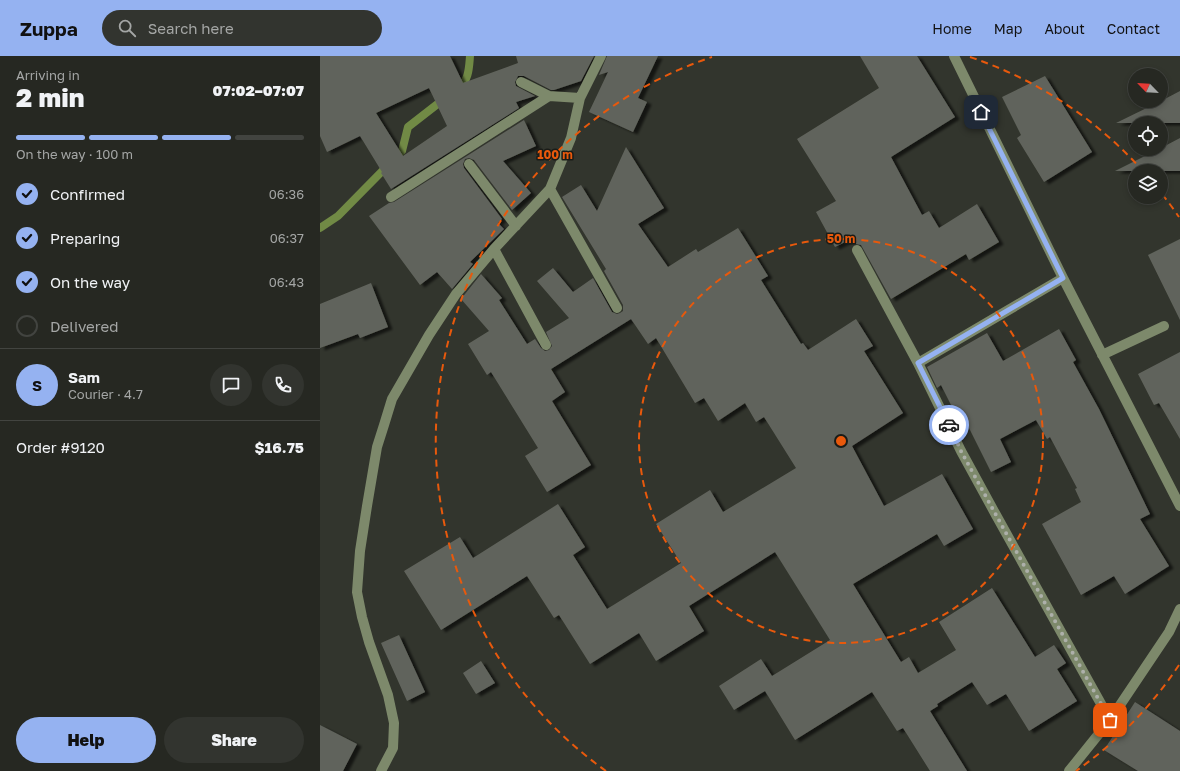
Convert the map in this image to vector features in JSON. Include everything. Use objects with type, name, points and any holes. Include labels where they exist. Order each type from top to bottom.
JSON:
[{"type":"street","points":[[381,771],[393,748],[394,723],[388,695],[369,642],[357,592],[360,551],[378,447],[392,400],[429,335],[456,294],[494,249],[550,189],[571,138],[580,98],[601,56]]},
{"type":"street","points":[[954,56],[1063,278],[1180,506]]},
{"type":"street","points":[[521,82],[549,96],[580,98]]},
{"type":"street","points":[[391,197],[549,96]]},
{"type":"street","points":[[469,164],[516,226]]},
{"type":"street","points":[[550,189],[617,308]]},
{"type":"street","points":[[494,249],[546,345]]},
{"type":"street","points":[[857,250],[918,363],[965,458],[1110,720]]},
{"type":"street","points":[[918,363],[1063,278]]},
{"type":"street","points":[[1102,355],[1164,326]]},
{"type":"street","points":[[1069,771],[1110,720],[1169,632],[1180,609]]},
{"type":"building","points":[[320,56],[450,56],[463,83],[518,63],[516,56],[594,56],[581,81],[554,90],[551,90],[524,76],[518,76],[515,82],[516,86],[535,96],[516,102],[519,108],[391,189],[360,136],[327,152],[320,136]],"holes":[[[429,88],[447,126],[403,156],[376,113]]]},
{"type":"building","points":[[607,56],[658,56],[638,98],[647,102],[633,132],[589,112],[608,72],[599,75]]},
{"type":"building","points":[[860,56],[917,56],[955,117],[891,157],[922,215],[929,211],[939,228],[977,204],[999,242],[969,260],[966,254],[891,299],[861,245],[856,244],[853,238],[835,247],[816,212],[836,201],[797,139],[879,88]]},
{"type":"building","points":[[1045,76],[1092,152],[1044,182],[1017,138],[1021,135],[1002,97]]},
{"type":"building","points":[[1180,91],[1180,123],[1168,123],[1168,116],[1130,116],[1147,108],[1168,108],[1168,97]]},
{"type":"building","points":[[1128,117],[1128,123],[1116,123]]},
{"type":"building","points":[[524,120],[536,146],[503,161],[531,193],[512,210],[474,160],[469,158],[465,159],[463,164],[464,168],[502,219],[498,223],[504,229],[470,262],[473,264],[452,289],[437,272],[420,285],[369,216],[389,203],[394,202]]},
{"type":"building","points":[[1180,138],[1180,171],[1168,171],[1168,164],[1129,164],[1145,156],[1168,156],[1168,144]]},
{"type":"building","points":[[626,147],[664,208],[638,224],[668,267],[696,249],[698,252],[738,228],[768,276],[761,280],[801,344],[803,343],[808,350],[856,319],[873,346],[864,351],[903,413],[852,446],[884,506],[942,474],[973,529],[944,546],[937,534],[853,584],[901,662],[909,657],[918,673],[956,650],[939,622],[992,588],[1035,657],[1054,645],[1066,663],[1057,669],[1077,701],[1029,731],[1006,694],[987,705],[972,682],[937,704],[938,706],[930,711],[967,771],[930,771],[903,728],[897,731],[872,692],[795,740],[765,691],[734,710],[719,686],[761,659],[772,676],[830,640],[775,552],[689,606],[704,631],[656,661],[639,633],[590,664],[559,615],[554,618],[527,576],[441,630],[404,571],[460,537],[473,558],[558,504],[585,547],[573,555],[607,609],[681,563],[656,524],[710,490],[723,512],[796,468],[764,417],[756,422],[745,403],[718,421],[704,398],[695,403],[656,338],[648,344],[631,319],[551,369],[565,392],[552,401],[591,465],[547,492],[525,456],[538,448],[491,372],[487,375],[468,344],[489,331],[461,299],[481,274],[502,298],[499,300],[527,344],[535,339],[545,351],[549,350],[552,346],[546,332],[569,318],[537,281],[553,268],[573,292],[593,278],[612,312],[617,314],[623,311],[623,305],[604,271],[606,269],[562,197],[581,185],[597,211]]},
{"type":"building","points":[[1128,164],[1128,171],[1115,171]]},
{"type":"building","points":[[1180,239],[1180,320],[1148,255]]},
{"type":"building","points":[[371,283],[388,327],[360,338],[358,334],[320,348],[320,304]]},
{"type":"building","points":[[1059,329],[1076,360],[1073,362],[1099,409],[1150,514],[1140,519],[1169,566],[1125,594],[1114,576],[1081,595],[1042,524],[1081,502],[1075,489],[1077,488],[1050,437],[1047,439],[1036,420],[1000,439],[1011,462],[991,472],[962,414],[957,417],[941,385],[937,388],[927,367],[987,333],[1003,361]]},
{"type":"building","points":[[1180,352],[1180,439],[1159,403],[1154,405],[1138,374]]},
{"type":"building","points":[[399,635],[425,692],[407,701],[381,643]]},
{"type":"building","points":[[481,661],[495,683],[476,694],[463,673]]},
{"type":"building","points":[[1135,702],[1180,731],[1180,771],[1138,771],[1104,750]]},
{"type":"building","points":[[320,725],[357,744],[343,771],[320,771]]},
{"type":"waterway","points":[[458,88],[462,85],[466,78],[469,70],[470,56]]},
{"type":"waterway","points":[[320,228],[338,216],[402,151],[408,127],[444,99]]},
{"type":"way so far","points":[[949,425],[961,451],[1110,720]]},
{"type":"route","points":[[949,425],[918,363],[1063,278],[981,112]]}]
